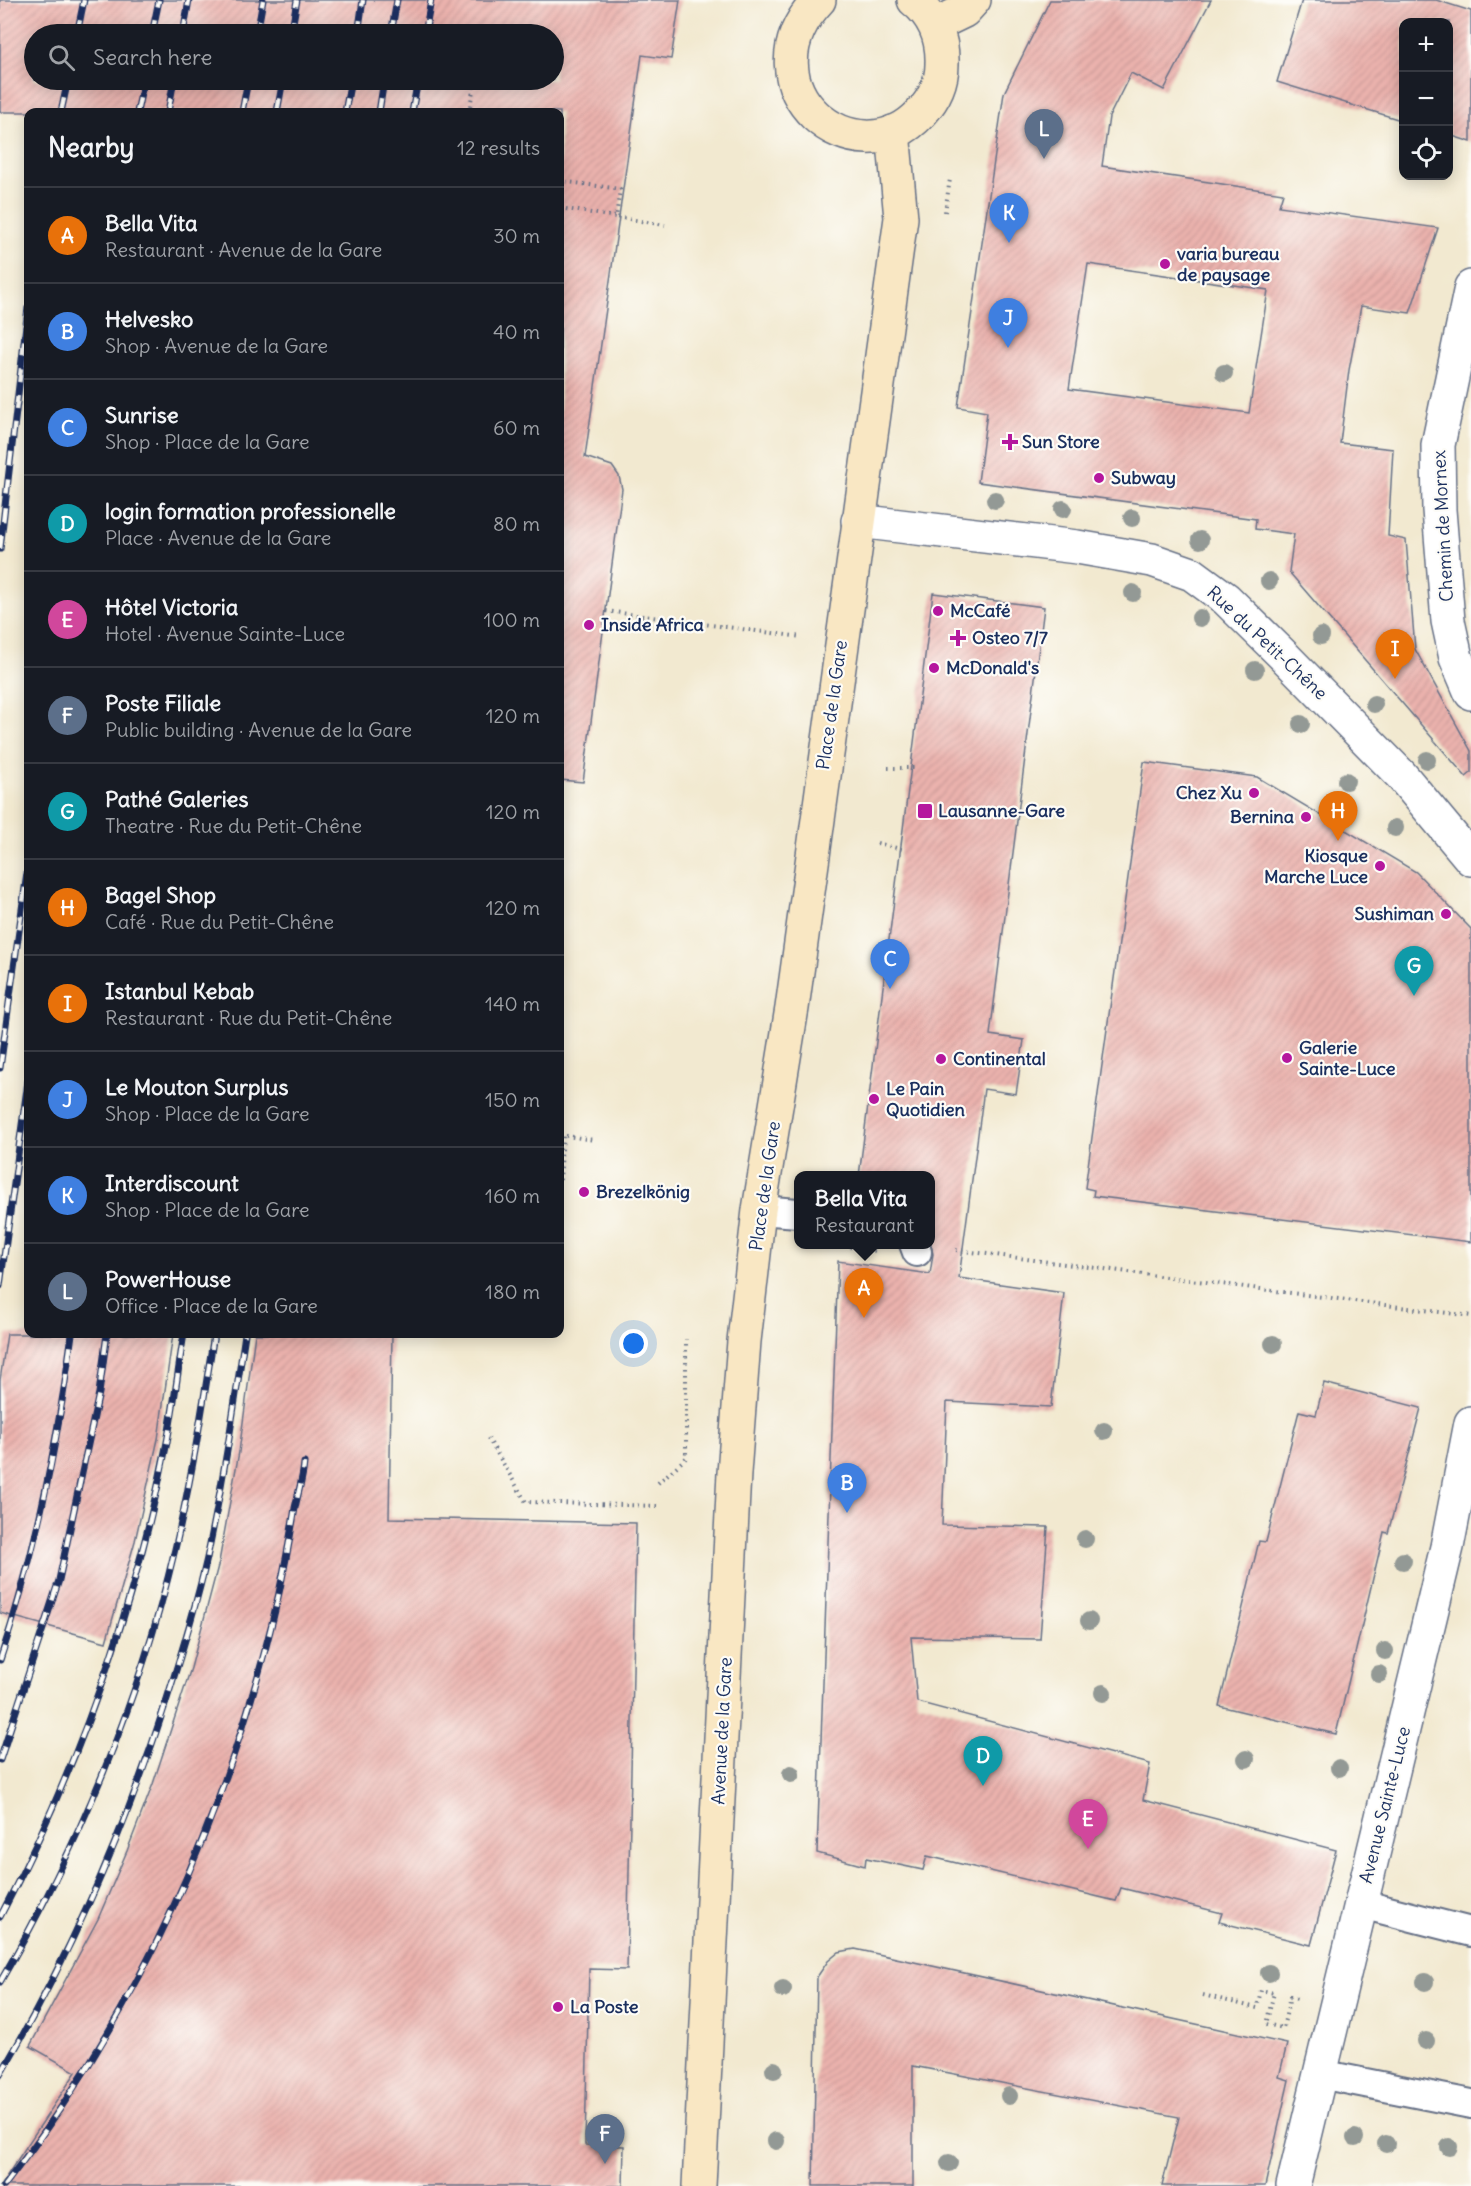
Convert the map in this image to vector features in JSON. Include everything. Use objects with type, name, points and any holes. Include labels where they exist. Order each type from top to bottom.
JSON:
[{"type":"main road","points":[[819,0],[796,30],[791,48],[791,68],[795,88],[805,105],[818,119],[844,133],[873,136],[893,132],[915,119],[933,100],[942,76],[943,50],[935,25],[922,6],[914,0]]},
{"type":"main road","points":[[935,25],[964,11],[974,0]]},
{"type":"main road","name":"Place de la Gare","points":[[753,1277],[759,1210],[792,1008],[901,218],[893,132]]},
{"type":"main road","name":"Avenue de la Gare","points":[[699,2186],[734,1473],[744,1341],[753,1277]]},
{"type":"street","name":"Chemin de Mornex","points":[[1471,287],[1438,445],[1438,510],[1448,621],[1456,658],[1471,693]]},
{"type":"street","name":"Rue du Petit-Chêne","points":[[858,521],[1077,547],[1152,560],[1192,574],[1226,599],[1401,775],[1471,859]]},
{"type":"street","name":"Avenue Sainte-Luce","points":[[1293,2186],[1447,1547],[1471,1423]]},
{"type":"lane","points":[[759,1210],[794,1213]]},
{"type":"lane","points":[[1361,1904],[1471,1932]]},
{"type":"lane","points":[[1320,2074],[1471,2104]]},
{"type":"path","points":[[470,108],[473,90]]},
{"type":"path","points":[[945,213],[950,178]]},
{"type":"path","points":[[564,182],[620,189],[616,217]]},
{"type":"path","points":[[564,209],[665,225]]},
{"type":"path","points":[[606,611],[808,638]]},
{"type":"path","points":[[888,768],[914,768]]},
{"type":"path","points":[[877,843],[903,850]]},
{"type":"path","points":[[564,1135],[594,1140]]},
{"type":"path","points":[[865,1249],[882,1251]]},
{"type":"path","points":[[954,1250],[1471,1316]]},
{"type":"path","points":[[658,1483],[686,1458],[686,1339]]},
{"type":"path","points":[[488,1438],[526,1502],[657,1506]]},
{"type":"path","points":[[1203,1995],[1257,2008],[1262,1990],[1274,1993],[1266,2024],[1283,2028],[1290,1997]]},
{"type":"building","points":[[0,0],[680,0],[671,59],[642,55],[585,457],[612,466],[619,476],[622,489],[583,782],[564,780],[564,108],[24,108],[24,112],[0,112]]},
{"type":"building","points":[[1050,0],[1211,0],[1164,90],[1131,73],[1109,117],[1102,166],[1283,193],[1279,206],[1438,228],[1410,313],[1361,306],[1349,370],[1340,443],[1393,449],[1388,536],[1406,540],[1415,649],[1471,751],[1471,773],[1466,777],[1289,572],[1294,534],[1255,529],[1256,519],[978,482],[987,412],[958,407],[1004,93]],"holes":[[[1088,264],[1268,290],[1249,413],[1069,389]]]},
{"type":"building","points":[[1302,0],[1436,0],[1471,11],[1471,142],[1453,136],[1453,18],[1399,18],[1399,119],[1277,82]]},
{"type":"building","points":[[933,593],[1044,607],[990,1035],[1024,1040],[1016,1094],[984,1089],[959,1278],[1064,1293],[1051,1407],[947,1402],[942,1525],[1048,1527],[1040,1639],[911,1637],[917,1702],[1150,1764],[1143,1800],[1336,1850],[1311,1945],[1219,1922],[1222,1913],[1121,1888],[1116,1901],[927,1856],[923,1870],[866,1858],[865,1866],[817,1853],[838,1261],[930,1274],[932,1249],[935,1249],[935,1171],[860,1171]]},
{"type":"building","name":"Galerie Sainte-Luce","points":[[1144,762],[1257,777],[1416,872],[1471,929],[1471,1242],[1093,1196],[1094,1190],[1085,1188]]},
{"type":"building","points":[[7,1334],[24,1334],[24,1338],[172,1338],[158,1439],[135,1541],[106,1642],[0,1613],[0,1380]]},
{"type":"building","points":[[254,1338],[392,1338],[389,1518],[636,1523],[627,1970],[589,1969],[585,2145],[624,2146],[623,2186],[0,2186],[76,2072],[30,2046],[98,1919],[153,1784],[191,1668],[219,1562],[239,1452]]},
{"type":"building","points":[[1324,1383],[1421,1408],[1388,1533],[1384,1532],[1336,1734],[1219,1706],[1259,1541],[1266,1542],[1299,1411],[1316,1415]]},
{"type":"building","points":[[855,1949],[1287,2044],[1279,2077],[1289,2080],[1265,2186],[1162,2186],[1179,2117],[913,2066],[913,2186],[813,2186],[817,1977],[828,1961],[839,1952]]},
{"type":"railway","points":[[79,24],[84,0]]},
{"type":"railway","points":[[154,24],[159,0]]},
{"type":"railway","points":[[185,24],[189,0]]},
{"type":"railway","points":[[259,24],[263,0]]},
{"type":"railway","points":[[293,24],[297,0]]},
{"type":"railway","points":[[359,24],[363,0]]},
{"type":"railway","points":[[393,24],[397,0]]},
{"type":"railway","points":[[427,24],[431,0]]},
{"type":"railway","points":[[62,108],[66,90]]},
{"type":"railway","points":[[138,108],[142,90]]},
{"type":"railway","points":[[169,108],[172,90]]},
{"type":"railway","points":[[243,108],[246,90]]},
{"type":"railway","points":[[278,108],[281,90]]},
{"type":"railway","points":[[346,108],[349,90]]},
{"type":"railway","points":[[380,108],[382,90]]},
{"type":"railway","points":[[413,108],[416,90]]},
{"type":"railway","points":[[0,549],[24,342]]},
{"type":"railway","points":[[0,1068],[24,895]]},
{"type":"railway","points":[[0,1286],[24,1110]]},
{"type":"railway","points":[[0,1660],[35,1540],[52,1458],[71,1338]]},
{"type":"railway","points":[[0,1760],[59,1580],[99,1393],[106,1338]]},
{"type":"railway","points":[[0,1917],[28,1861],[79,1745],[121,1626],[154,1504],[183,1338]]},
{"type":"railway","points":[[0,1982],[55,1879],[80,1826],[104,1772],[144,1661],[161,1605],[181,1522],[213,1338]]},
{"type":"railway","points":[[0,2075],[50,1985],[94,1893],[150,1751],[188,1630],[207,1558],[244,1338]]},
{"type":"railway","points":[[4,2186],[51,2122],[95,2055],[134,1987],[169,1917],[200,1845],[228,1771],[273,1619],[304,1463]]},
{"type":"place","name":"PowerHouse","points":[[1044,159]]},
{"type":"place","name":"Interdiscount","points":[[1009,243]]},
{"type":"place","name":"varia bureau de paysage","points":[[1165,264]]},
{"type":"place","name":"Le Mouton Surplus","points":[[1008,348]]},
{"type":"place","name":"Sun Store","points":[[1010,442]]},
{"type":"place","name":"Subway","points":[[1099,478]]},
{"type":"place","name":"McCafé","points":[[938,611]]},
{"type":"place","name":"Inside Africa","points":[[589,625]]},
{"type":"place","name":"Osteo 7/7","points":[[958,638]]},
{"type":"place","name":"McDonald's","points":[[934,668]]},
{"type":"place","name":"Istanbul Kebab","points":[[1395,679]]},
{"type":"place","name":"Chez Xu","points":[[1254,793]]},
{"type":"place","name":"Lausanne-Gare","points":[[925,811]]},
{"type":"place","name":"Bernina","points":[[1306,817]]},
{"type":"place","name":"Bagel Shop","points":[[1338,841]]},
{"type":"place","name":"Kiosque Marche Luce","points":[[1380,866]]},
{"type":"place","name":"Sushiman","points":[[1446,914]]},
{"type":"place","name":"Sunrise","points":[[890,989]]},
{"type":"place","name":"Pathé Galeries","points":[[1414,996]]},
{"type":"place","name":"Galerie Sainte-Luce","points":[[1287,1058]]},
{"type":"place","name":"Continental","points":[[941,1059]]},
{"type":"place","name":"Le Pain Quotidien","points":[[874,1099]]},
{"type":"place","name":"Brezelkönig","points":[[584,1192]]},
{"type":"place","name":"Bella Vita","points":[[864,1318]]},
{"type":"place","name":"Helvesko","points":[[847,1513]]},
{"type":"place","name":"login formation professionelle","points":[[983,1786]]},
{"type":"place","name":"Hôtel Victoria","points":[[1088,1849]]},
{"type":"place","name":"La Poste","points":[[558,2007]]},
{"type":"place","name":"Poste Filiale","points":[[605,2164]]}]
